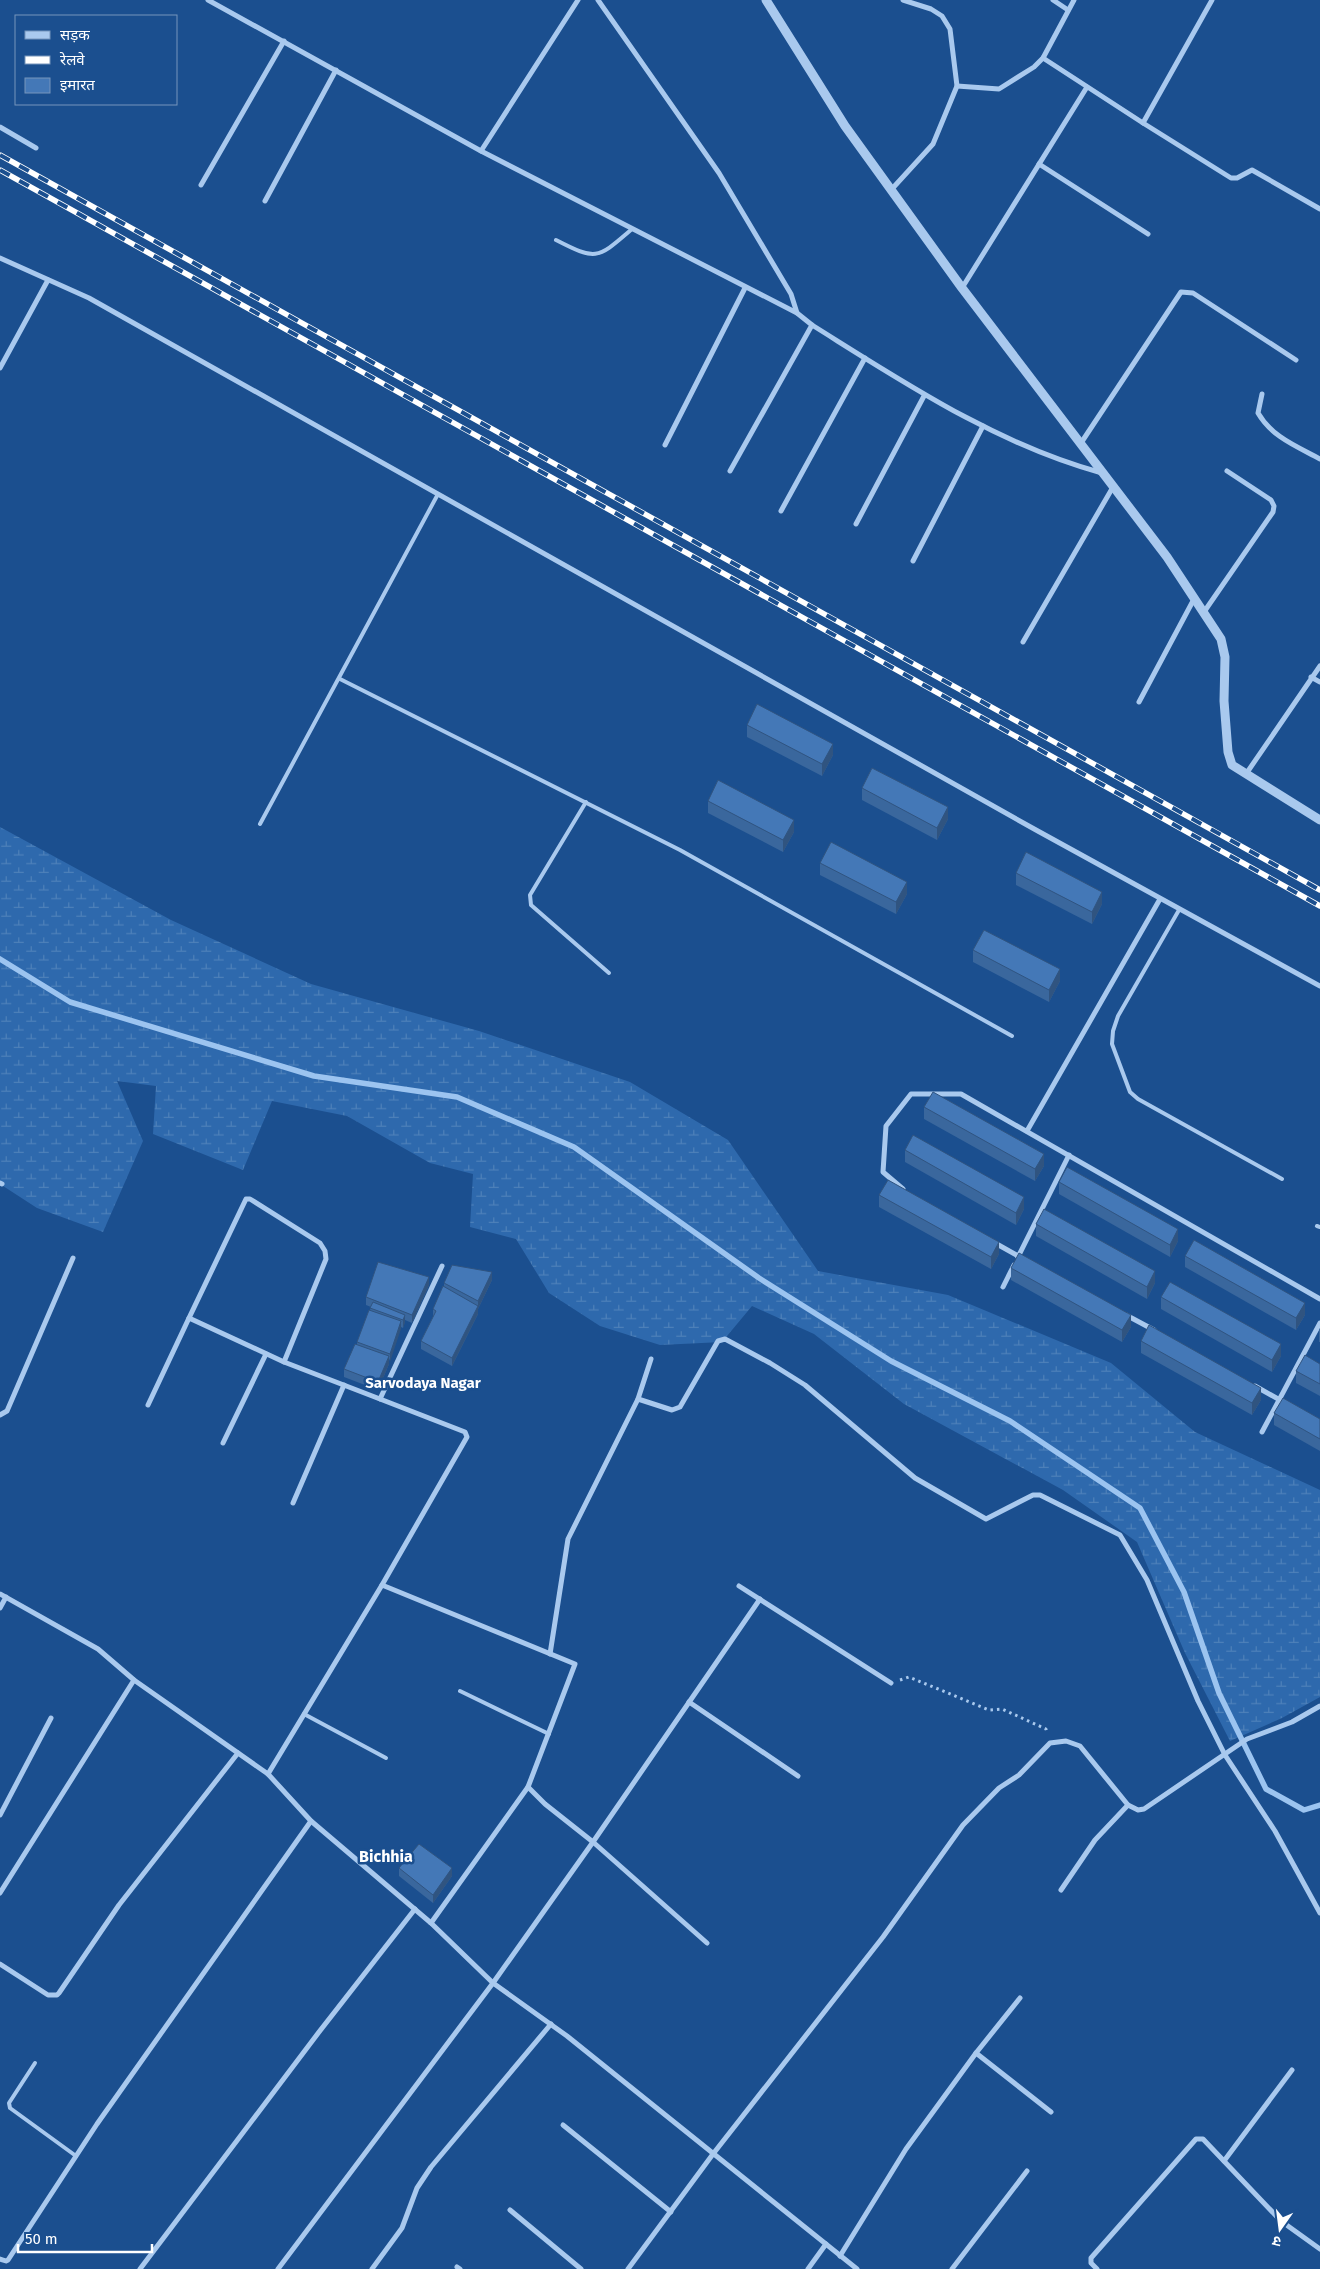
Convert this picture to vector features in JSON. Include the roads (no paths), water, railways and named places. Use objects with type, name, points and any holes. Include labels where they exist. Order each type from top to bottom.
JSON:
[{"type":"street","points":[[208,0],[481,151],[797,313],[812,325],[924,396],[982,426],[1062,462],[1103,473]]},
{"type":"street","points":[[481,151],[578,0]]},
{"type":"street","points":[[598,0],[719,174],[791,294],[797,313]]},
{"type":"street","points":[[891,190],[933,144],[957,86],[950,29],[942,16],[931,9],[903,0]]},
{"type":"street","points":[[1053,0],[1068,10]]},
{"type":"street","points":[[957,86],[999,89],[1034,67],[1042,58],[1074,0]]},
{"type":"street","points":[[1143,123],[1212,0]]},
{"type":"street","points":[[769,1],[845,126],[962,288],[1167,557],[1204,612],[1220,639],[1225,657],[1224,701],[1228,752],[1232,765],[1320,820]]},
{"type":"street","points":[[202,185],[284,41]]},
{"type":"street","points":[[1042,58],[1231,178],[1237,178],[1252,170],[1320,209]]},
{"type":"street","points":[[265,201],[336,70]]},
{"type":"street","points":[[962,288],[1087,87]]},
{"type":"street","points":[[0,127],[36,148]]},
{"type":"street","points":[[1038,164],[1148,234]]},
{"type":"street","points":[[0,258],[89,298],[1179,910],[1320,986]]},
{"type":"street","points":[[0,368],[48,280]]},
{"type":"street","points":[[665,445],[745,288]]},
{"type":"street","points":[[1081,443],[1180,292],[1193,293],[1296,360]]},
{"type":"street","points":[[730,471],[812,325]]},
{"type":"street","points":[[781,511],[865,358]]},
{"type":"street","points":[[1262,394],[1258,413],[1266,426],[1276,435],[1320,459]]},
{"type":"street","points":[[856,524],[924,396]]},
{"type":"street","points":[[913,562],[982,426]]},
{"type":"street","points":[[1204,612],[1273,512],[1274,506],[1271,500],[1226,472]]},
{"type":"street","points":[[1023,642],[1113,487]]},
{"type":"street","points":[[1138,702],[1194,598]]},
{"type":"street","points":[[1246,774],[1320,666]]},
{"type":"street","points":[[1311,677],[1320,682]]},
{"type":"street","points":[[1027,1131],[1160,899]]},
{"type":"street","points":[[909,1194],[882,1172],[886,1126],[911,1094],[961,1094],[1320,1299]]},
{"type":"street","points":[[1002,1287],[1069,1155]]},
{"type":"street","points":[[148,1405],[246,1199],[250,1199],[320,1243],[325,1250],[326,1259],[284,1362]]},
{"type":"street","points":[[993,1242],[1027,1260]]},
{"type":"street","points":[[0,1415],[7,1411],[73,1258]]},
{"type":"street","points":[[380,1399],[442,1266]]},
{"type":"street","points":[[1123,1313],[1158,1332]]},
{"type":"street","points":[[189,1318],[284,1362],[467,1434],[382,1585],[268,1774]]},
{"type":"street","points":[[1262,1432],[1320,1323]]},
{"type":"street","points":[[638,1399],[672,1410],[680,1407],[718,1341],[725,1339],[770,1363],[805,1386],[915,1478],[986,1519],[1033,1495],[1040,1495],[1120,1535],[1147,1580],[1198,1701],[1227,1754],[1275,1831],[1320,1913]]},
{"type":"street","points":[[223,1443],[266,1354]]},
{"type":"street","points":[[550,1654],[568,1539],[638,1399],[651,1359]]},
{"type":"street","points":[[1245,1380],[1296,1408]]},
{"type":"street","points":[[293,1503],[344,1385]]},
{"type":"street","points":[[382,1585],[574,1664],[528,1787],[432,1923]]},
{"type":"street","points":[[739,1586],[891,1683]]},
{"type":"street","points":[[0,1594],[98,1649],[134,1680],[268,1774],[310,1821],[432,1923],[493,1982],[550,2024],[857,2269]]},
{"type":"street","points":[[0,1608],[6,1597]]},
{"type":"street","points":[[278,2269],[493,1982],[593,1842],[760,1599]]},
{"type":"street","points":[[0,1893],[134,1680]]},
{"type":"street","points":[[689,1702],[798,1776]]},
{"type":"street","points":[[628,2269],[713,2154],[883,1937],[962,1825],[999,1788],[1019,1775],[1050,1743],[1066,1741],[1080,1746],[1128,1805],[1138,1810],[1144,1808],[1227,1754],[1247,1739],[1292,1722],[1320,1706]]},
{"type":"street","points":[[0,1815],[51,1718]]},
{"type":"street","points":[[0,1964],[48,1995],[57,1995],[119,1905],[238,1753]]},
{"type":"street","points":[[528,1787],[545,1804],[593,1842],[707,1943]]},
{"type":"street","points":[[1061,1890],[1095,1840],[1128,1805]]},
{"type":"street","points":[[0,2259],[8,2260],[76,2156],[310,1821]]},
{"type":"street","points":[[140,2269],[319,2032],[415,1909]]},
{"type":"street","points":[[840,2256],[906,2148],[1020,1998]]},
{"type":"street","points":[[372,2269],[402,2228],[417,2188],[426,2173],[550,2024]]},
{"type":"street","points":[[976,2054],[1050,2112]]},
{"type":"street","points":[[1224,2161],[1292,2070]]},
{"type":"street","points":[[563,2125],[671,2212]]},
{"type":"street","points":[[1097,2269],[1091,2263],[1091,2258],[1196,2139],[1202,2138],[1281,2221],[1320,2249]]},
{"type":"street","points":[[952,2269],[1027,2171]]},
{"type":"street","points":[[510,2210],[581,2269]]},
{"type":"street","points":[[808,2269],[826,2244]]},
{"type":"lane","points":[[556,240],[582,254],[591,256],[609,248],[632,229]]},
{"type":"lane","points":[[260,824],[340,679],[438,494]]},
{"type":"lane","points":[[340,679],[680,850],[1012,1036]]},
{"type":"lane","points":[[586,802],[530,895],[530,901],[531,905],[610,973]]},
{"type":"lane","points":[[1179,910],[1118,1016],[1113,1031],[1112,1044],[1130,1092],[1138,1099],[1282,1179]]},
{"type":"lane","points":[[460,1691],[549,1734]]},
{"type":"lane","points":[[304,1714],[386,1758]]},
{"type":"lane","points":[[35,2063],[9,2103],[10,2108],[76,2156]]},
{"type":"waterway","points":[[0,959],[70,1002],[314,1076],[457,1097],[574,1147],[759,1278],[891,1361],[1010,1421],[1140,1508],[1184,1592],[1219,1693],[1266,1789],[1304,1810],[1320,1805]]},
{"type":"railway","points":[[0,155],[1320,890]]},
{"type":"railway","points":[[0,170],[1320,906]]},
{"type":"district","name":"Sarvodaya Nagar","points":[[423,1383]]},
{"type":"district","name":"Bichhia","points":[[386,1856]]}]
